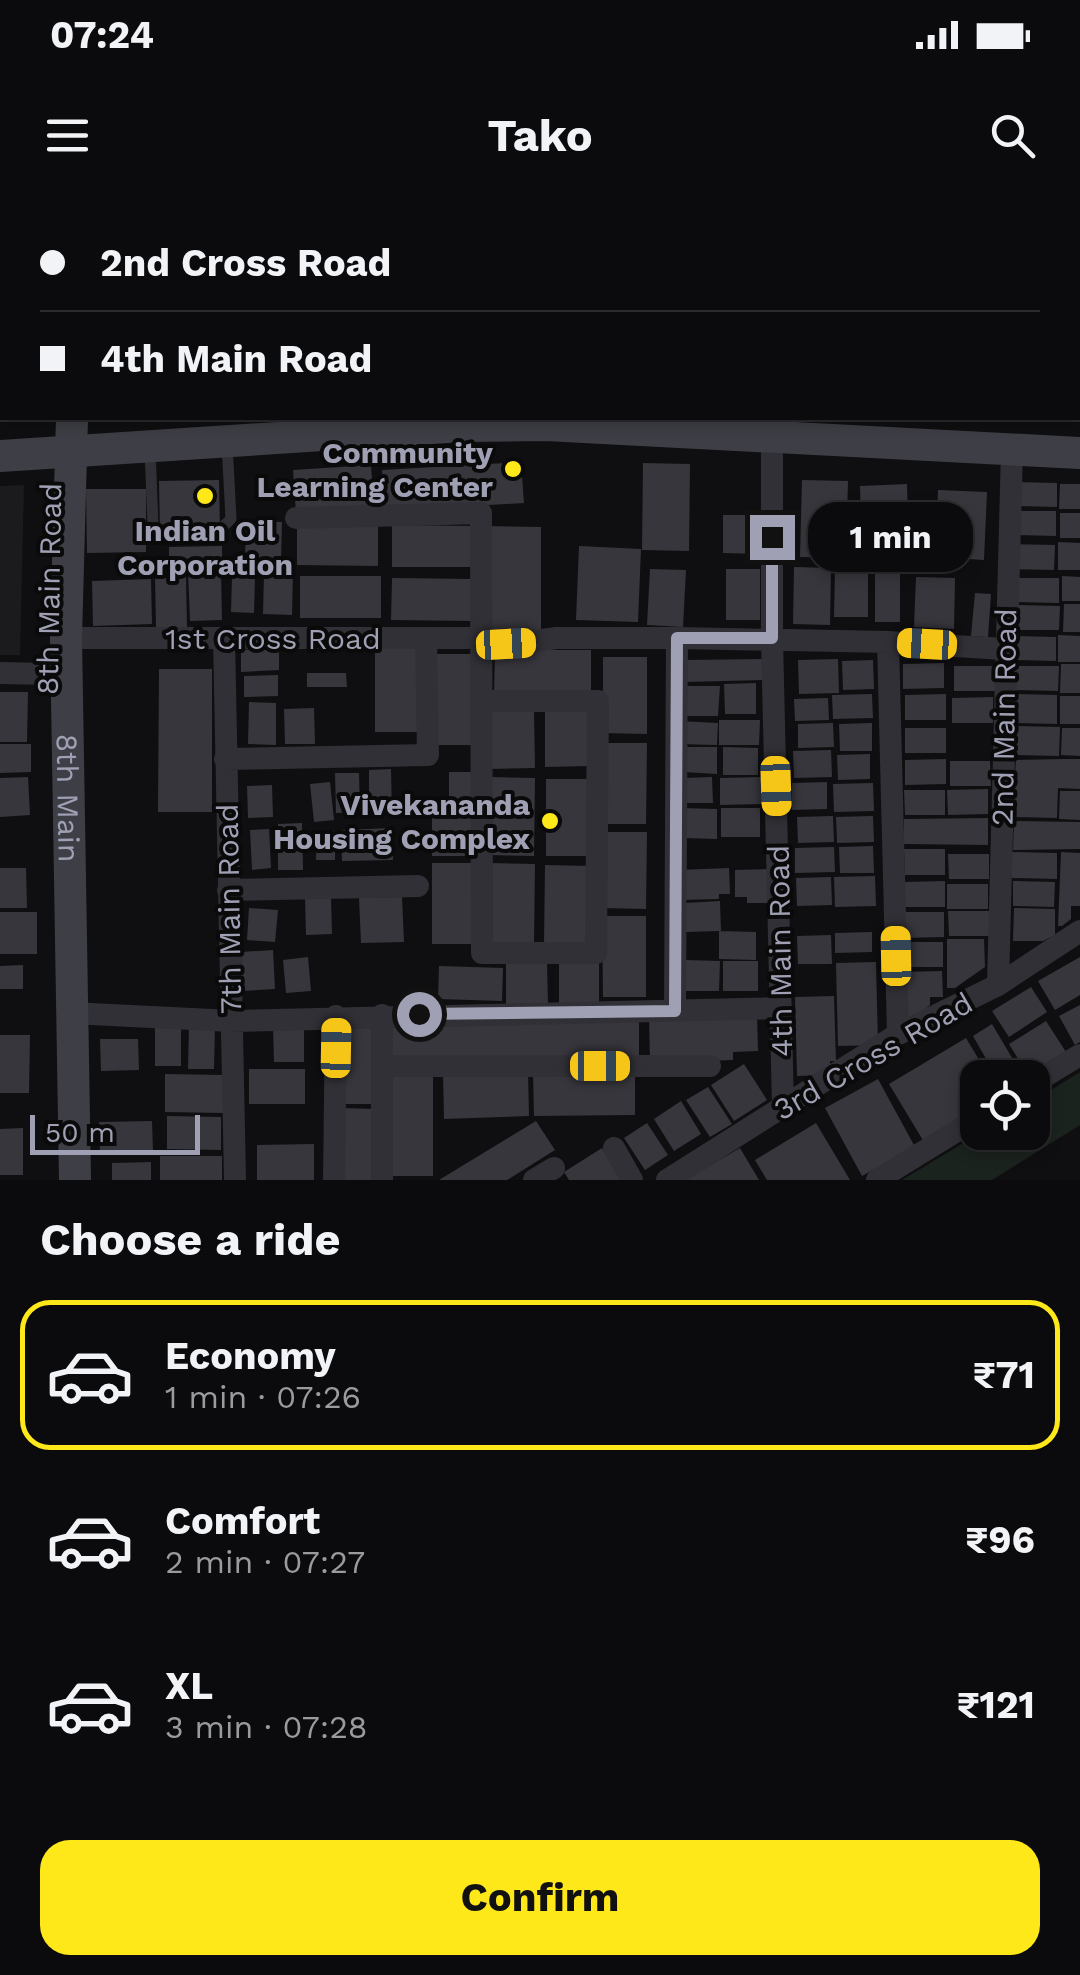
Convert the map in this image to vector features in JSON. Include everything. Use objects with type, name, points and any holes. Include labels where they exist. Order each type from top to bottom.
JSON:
[{"type":"main road","points":[[0,436],[284,420]]},
{"type":"main road","points":[[0,456],[62,435],[150,448],[462,426],[770,422],[1080,436]]},
{"type":"main road","points":[[770,422],[1012,449],[1080,452]]},
{"type":"main road","name":"8th Main","points":[[62,435],[74,1180]]},
{"type":"main road","name":"8th Main Road","points":[[53,1180],[47,674],[62,435]]},
{"type":"street","name":"4th Main Road","points":[[770,422],[784,1106]]},
{"type":"street","name":"2nd Main Road","points":[[998,985],[1012,449]]},
{"type":"street","points":[[296,518],[481,513],[482,952],[596,953],[598,702],[482,701]]},
{"type":"street","name":"1st Cross Road","points":[[66,638],[481,638]]},
{"type":"street","name":"7th Main Road","points":[[224,638],[236,1180]]},
{"type":"street","points":[[225,759],[428,756],[426,638]]},
{"type":"street","points":[[506,644],[557,638],[772,638],[1005,649]]},
{"type":"street","points":[[675,1011],[677,638]]},
{"type":"street","points":[[888,642],[898,1034]]},
{"type":"street","points":[[0,673],[47,674]]},
{"type":"street","points":[[228,890],[418,886]]},
{"type":"street","name":"3rd Cross Road","points":[[667,1180],[898,1034],[998,985],[1080,932]]},
{"type":"street","points":[[71,1013],[232,1020],[781,1008]]},
{"type":"street","points":[[382,1015],[382,1180]]},
{"type":"street","points":[[334,1180],[336,1016]]},
{"type":"street","points":[[1050,1073],[1080,1055]]},
{"type":"street","points":[[382,1066],[710,1066]]},
{"type":"street","points":[[877,1180],[960,1129]]},
{"type":"street","points":[[614,1148],[632,1180]]},
{"type":"lane","points":[[150,448],[153,526],[158,533],[214,535],[231,520],[227,443]]},
{"type":"shaded area","points":[[24,485],[20,655],[0,655],[0,486]]},
{"type":"shaded area","points":[[1080,1072],[1080,1125],[1050,1144],[1050,1091]]},
{"type":"shaded area","points":[[960,1145],[960,1150],[1040,1150],[992,1180],[902,1180]]},
{"type":"building","points":[[521,462],[524,503],[385,511],[382,470]]},
{"type":"building","points":[[643,463],[690,464],[689,551],[642,550]]},
{"type":"building","points":[[371,465],[374,508],[296,513],[293,470]]},
{"type":"building","points":[[219,480],[220,534],[160,535],[159,481]]},
{"type":"building","points":[[802,480],[848,481],[846,558],[800,557]]},
{"type":"building","points":[[1012,482],[1057,483],[1057,507],[1012,506]]},
{"type":"building","points":[[907,484],[909,559],[862,561],[860,486]]},
{"type":"building","points":[[1060,484],[1080,484],[1080,509],[1059,509]]},
{"type":"building","points":[[86,489],[146,489],[146,552],[87,553]]},
{"type":"building","points":[[938,490],[987,492],[984,560],[935,557]]},
{"type":"building","points":[[1011,511],[1056,511],[1056,536],[1011,535]]},
{"type":"building","points":[[1060,513],[1080,513],[1080,538],[1060,538]]},
{"type":"building","points":[[723,515],[758,515],[758,554],[723,553]]},
{"type":"building","points":[[246,521],[282,522],[281,562],[245,561]]},
{"type":"building","points":[[297,524],[378,524],[378,566],[297,565]]},
{"type":"building","points":[[392,525],[473,526],[473,567],[392,567]]},
{"type":"building","points":[[484,526],[541,527],[541,630],[484,630]]},
{"type":"building","points":[[1058,542],[1080,543],[1080,570],[1058,570]]},
{"type":"building","points":[[1009,544],[1055,545],[1054,570],[1009,569]]},
{"type":"building","points":[[222,546],[222,568],[169,569],[169,547]]},
{"type":"building","points":[[579,546],[641,549],[638,622],[576,620]]},
{"type":"building","points":[[794,567],[831,568],[830,625],[793,624]]},
{"type":"building","points":[[875,568],[900,568],[900,622],[875,622]]},
{"type":"building","points":[[650,569],[686,570],[683,627],[647,625]]},
{"type":"building","points":[[726,569],[760,569],[760,620],[726,620]]},
{"type":"building","points":[[835,570],[868,571],[868,617],[834,617]]},
{"type":"building","points":[[188,571],[221,571],[222,620],[190,621]]},
{"type":"building","points":[[264,573],[293,573],[292,615],[263,614]]},
{"type":"building","points":[[300,576],[381,576],[381,618],[300,618]]},
{"type":"building","points":[[1062,576],[1080,577],[1080,601],[1062,601]]},
{"type":"building","points":[[186,577],[187,628],[156,628],[155,578]]},
{"type":"building","points":[[232,577],[255,577],[254,613],[231,612]]},
{"type":"building","points":[[916,577],[955,578],[954,629],[914,627]]},
{"type":"building","points":[[392,578],[473,579],[473,621],[391,620]]},
{"type":"building","points":[[1014,578],[1059,578],[1059,603],[1014,602]]},
{"type":"building","points":[[151,579],[152,624],[93,626],[92,581]]},
{"type":"building","points":[[975,593],[991,594],[988,637],[971,636]]},
{"type":"building","points":[[1064,604],[1080,604],[1080,632],[1063,632]]},
{"type":"building","points":[[1014,605],[1060,606],[1059,630],[1014,630]]},
{"type":"building","points":[[1058,635],[1080,636],[1080,662],[1058,662]]},
{"type":"building","points":[[1011,636],[1056,637],[1056,661],[1011,660]]},
{"type":"building","points":[[279,648],[279,670],[241,672],[241,650]]},
{"type":"building","points":[[375,649],[420,649],[420,732],[375,732]]},
{"type":"building","points":[[495,650],[591,650],[591,694],[494,694]]},
{"type":"building","points":[[430,654],[474,654],[474,745],[430,745]]},
{"type":"building","points":[[603,657],[647,657],[647,734],[603,733]]},
{"type":"building","points":[[763,659],[764,680],[684,682],[684,660]]},
{"type":"building","points":[[838,659],[839,693],[799,694],[798,660]]},
{"type":"building","points":[[873,660],[874,689],[843,690],[842,661]]},
{"type":"building","points":[[944,663],[944,688],[903,689],[903,664]]},
{"type":"building","points":[[1061,664],[1080,664],[1080,693],[1060,693]]},
{"type":"building","points":[[954,666],[995,666],[995,691],[954,691]]},
{"type":"building","points":[[1013,666],[1059,666],[1058,691],[1013,690]]},
{"type":"building","points":[[159,669],[212,669],[212,812],[158,812]]},
{"type":"building","points":[[307,673],[346,673],[347,687],[307,687]]},
{"type":"building","points":[[278,675],[278,696],[244,697],[244,676]]},
{"type":"building","points":[[756,683],[756,714],[725,714],[724,684]]},
{"type":"building","points":[[681,686],[720,686],[718,716],[681,716]]},
{"type":"building","points":[[0,692],[28,692],[27,742],[0,742]]},
{"type":"building","points":[[872,694],[873,718],[833,719],[832,695]]},
{"type":"building","points":[[946,694],[946,720],[905,720],[905,695]]},
{"type":"building","points":[[1012,694],[1057,695],[1057,724],[1012,723]]},
{"type":"building","points":[[1060,696],[1080,696],[1080,724],[1060,724]]},
{"type":"building","points":[[993,697],[993,723],[952,723],[952,698]]},
{"type":"building","points":[[828,698],[829,720],[795,721],[794,699]]},
{"type":"building","points":[[249,702],[276,703],[276,745],[248,744]]},
{"type":"building","points":[[314,708],[315,744],[285,744],[284,709]]},
{"type":"building","points":[[589,709],[589,766],[545,767],[545,710]]},
{"type":"building","points":[[534,710],[535,768],[490,769],[490,711]]},
{"type":"building","points":[[719,720],[760,720],[759,745],[719,745]]},
{"type":"building","points":[[679,721],[718,723],[717,745],[678,744]]},
{"type":"building","points":[[833,723],[834,747],[798,748],[798,724]]},
{"type":"building","points":[[872,723],[872,751],[840,751],[839,724]]},
{"type":"building","points":[[1015,726],[1060,727],[1059,756],[1014,755]]},
{"type":"building","points":[[905,728],[946,728],[946,753],[905,753]]},
{"type":"building","points":[[1062,728],[1080,728],[1080,756],[1061,755]]},
{"type":"building","points":[[604,743],[647,743],[646,824],[603,824]]},
{"type":"building","points":[[0,744],[31,744],[31,772],[0,773]]},
{"type":"building","points":[[683,747],[717,747],[717,774],[683,772]]},
{"type":"building","points":[[723,747],[758,748],[758,775],[723,775]]},
{"type":"building","points":[[831,750],[832,777],[794,778],[793,751]]},
{"type":"building","points":[[870,754],[870,779],[838,780],[837,755]]},
{"type":"building","points":[[946,759],[946,784],[905,785],[905,760]]},
{"type":"building","points":[[1080,759],[1080,789],[1058,788],[1057,818],[1012,817],[1016,760]]},
{"type":"building","points":[[950,761],[990,761],[991,786],[950,786]]},
{"type":"building","points":[[391,769],[392,814],[369,815],[369,770]]},
{"type":"building","points":[[449,772],[471,772],[471,856],[432,856],[432,817],[449,817]]},
{"type":"building","points":[[335,773],[359,773],[360,812],[336,813]]},
{"type":"building","points":[[28,777],[30,815],[0,817],[0,778]]},
{"type":"building","points":[[490,777],[535,778],[534,856],[489,855]]},
{"type":"building","points":[[712,777],[713,803],[682,803],[682,778]]},
{"type":"building","points":[[762,777],[762,804],[720,805],[720,778]]},
{"type":"building","points":[[546,779],[587,779],[587,856],[546,856]]},
{"type":"building","points":[[330,782],[334,820],[314,822],[310,784]]},
{"type":"building","points":[[827,782],[827,809],[792,810],[792,783]]},
{"type":"building","points":[[873,783],[874,811],[834,812],[833,784]]},
{"type":"building","points":[[272,785],[273,817],[248,818],[247,786]]},
{"type":"building","points":[[988,789],[988,814],[948,815],[947,790]]},
{"type":"building","points":[[904,790],[945,790],[945,815],[905,815]]},
{"type":"building","points":[[1060,791],[1080,791],[1080,820],[1059,819]]},
{"type":"building","points":[[682,808],[717,809],[717,839],[682,838]]},
{"type":"building","points":[[721,808],[760,808],[760,837],[721,837]]},
{"type":"building","points":[[833,816],[834,842],[798,843],[797,817]]},
{"type":"building","points":[[873,816],[874,842],[837,843],[836,817]]},
{"type":"building","points":[[988,818],[988,845],[904,844],[904,819]]},
{"type":"building","points":[[1014,821],[1080,822],[1080,849],[1013,850]]},
{"type":"building","points":[[302,823],[303,870],[278,870],[278,824]]},
{"type":"building","points":[[392,828],[393,860],[342,861],[341,830]]},
{"type":"building","points":[[269,829],[271,868],[252,870],[250,830]]},
{"type":"building","points":[[317,831],[335,831],[335,860],[316,860]]},
{"type":"building","points":[[602,832],[647,832],[646,909],[601,908]]},
{"type":"building","points":[[873,846],[874,873],[840,873],[839,847]]},
{"type":"building","points":[[834,847],[835,872],[795,873],[795,848]]},
{"type":"building","points":[[904,849],[945,849],[945,875],[905,875]]},
{"type":"building","points":[[1012,852],[1057,853],[1057,879],[1011,878]]},
{"type":"building","points":[[1061,852],[1080,853],[1080,906],[1071,906],[1071,919],[1058,926]]},
{"type":"building","points":[[948,854],[989,854],[989,879],[949,879]]},
{"type":"building","points":[[432,863],[472,863],[472,944],[432,944]]},
{"type":"building","points":[[490,863],[535,864],[534,943],[488,942]]},
{"type":"building","points":[[545,865],[591,866],[591,944],[544,944]]},
{"type":"building","points":[[0,868],[26,868],[27,908],[0,908]]},
{"type":"building","points":[[729,868],[730,894],[719,894],[719,899],[680,900],[679,870]]},
{"type":"building","points":[[769,869],[770,903],[747,903],[747,897],[735,897],[735,870]]},
{"type":"building","points":[[875,876],[876,906],[835,907],[834,877]]},
{"type":"building","points":[[831,877],[832,905],[797,906],[796,878]]},
{"type":"building","points":[[945,881],[945,907],[904,907],[904,882]]},
{"type":"building","points":[[1013,881],[1055,882],[1054,907],[1013,906]]},
{"type":"building","points":[[947,884],[988,884],[988,909],[947,909]]},
{"type":"building","points":[[331,897],[332,934],[306,935],[305,898]]},
{"type":"building","points":[[402,897],[404,942],[361,943],[359,898]]},
{"type":"building","points":[[720,901],[721,931],[686,932],[685,903]]},
{"type":"building","points":[[249,908],[278,910],[275,942],[247,940]]},
{"type":"building","points":[[1014,908],[1055,909],[1055,935],[1043,941],[1013,941]]},
{"type":"building","points":[[948,911],[989,911],[990,936],[949,936]]},
{"type":"building","points":[[0,912],[37,912],[37,954],[0,954]]},
{"type":"building","points":[[903,912],[944,912],[944,937],[904,938]]},
{"type":"building","points":[[602,916],[646,916],[646,997],[603,997]]},
{"type":"building","points":[[719,931],[756,932],[756,960],[719,959]]},
{"type":"building","points":[[872,932],[872,952],[835,953],[835,933]]},
{"type":"building","points":[[831,935],[832,964],[798,964],[797,936]]},
{"type":"building","points":[[947,939],[984,939],[985,967],[955,988],[947,988]]},
{"type":"building","points":[[902,942],[943,942],[943,967],[903,967]]},
{"type":"building","points":[[273,950],[275,989],[242,991],[241,952]]},
{"type":"building","points":[[308,957],[311,991],[286,993],[283,960]]},
{"type":"building","points":[[1080,957],[1080,995],[1055,1010],[1038,981]]},
{"type":"building","points":[[559,959],[599,959],[599,1004],[559,1004]]},
{"type":"building","points":[[685,960],[720,961],[719,991],[684,991]]},
{"type":"building","points":[[723,961],[758,961],[758,991],[723,991]]},
{"type":"building","points":[[876,962],[878,1045],[838,1046],[836,963]]},
{"type":"building","points":[[547,963],[548,1005],[506,1005],[506,964]]},
{"type":"building","points":[[23,965],[23,989],[0,989],[0,966]]},
{"type":"building","points":[[439,966],[503,968],[502,1001],[438,999]]},
{"type":"building","points":[[942,971],[943,997],[930,997],[930,1005],[908,1024],[901,972]]},
{"type":"building","points":[[1031,987],[1047,1012],[1009,1037],[992,1011]]},
{"type":"building","points":[[834,996],[836,1061],[830,1061],[830,1075],[797,1076],[795,997]]},
{"type":"building","points":[[1080,1005],[1080,1042],[1075,1045],[1059,1016]]},
{"type":"building","points":[[757,1015],[758,1051],[733,1052],[733,1060],[650,1063],[649,1018]]},
{"type":"building","points":[[639,1018],[639,1061],[387,1063],[387,1020]]},
{"type":"building","points":[[1046,1021],[1066,1052],[1050,1062],[1019,1060],[1009,1044]]},
{"type":"building","points":[[339,1022],[379,1023],[377,1104],[338,1104]]},
{"type":"building","points":[[992,1024],[1013,1060],[987,1060],[973,1036]]},
{"type":"building","points":[[189,1025],[215,1026],[214,1069],[188,1069]]},
{"type":"building","points":[[273,1026],[304,1026],[304,1062],[274,1062]]},
{"type":"building","points":[[155,1028],[181,1028],[181,1066],[155,1066]]},
{"type":"building","points":[[0,1035],[30,1035],[29,1093],[0,1093]]},
{"type":"building","points":[[966,1038],[979,1060],[960,1060],[960,1121],[924,1142],[889,1084]]},
{"type":"building","points":[[100,1039],[138,1039],[139,1070],[101,1071]]},
{"type":"building","points":[[744,1064],[767,1100],[734,1121],[711,1085]]},
{"type":"building","points":[[249,1069],[305,1069],[305,1104],[249,1104]]},
{"type":"building","points":[[635,1070],[635,1115],[534,1116],[533,1072]]},
{"type":"building","points":[[528,1071],[529,1116],[444,1119],[443,1073]]},
{"type":"building","points":[[165,1074],[224,1075],[223,1113],[165,1112]]},
{"type":"building","points":[[388,1076],[433,1077],[433,1176],[388,1176]]},
{"type":"building","points":[[878,1079],[915,1147],[862,1176],[825,1108]]},
{"type":"building","points":[[708,1087],[732,1124],[710,1137],[686,1100]]},
{"type":"building","points":[[681,1101],[701,1134],[674,1151],[654,1119]]},
{"type":"building","points":[[340,1108],[378,1109],[378,1180],[339,1180]]},
{"type":"building","points":[[167,1116],[221,1117],[221,1150],[167,1149]]},
{"type":"building","points":[[152,1121],[153,1151],[100,1152],[99,1122]]},
{"type":"building","points":[[536,1121],[555,1150],[507,1180],[439,1180]]},
{"type":"building","points":[[647,1123],[668,1155],[645,1170],[624,1138]]},
{"type":"building","points":[[816,1123],[850,1180],[767,1180],[755,1160]]},
{"type":"building","points":[[23,1128],[23,1175],[0,1175],[0,1129]]},
{"type":"building","points":[[314,1144],[314,1180],[257,1180],[257,1145]]},
{"type":"building","points":[[602,1148],[622,1180],[569,1180],[564,1172]]},
{"type":"building","points":[[740,1148],[759,1180],[685,1180]]},
{"type":"building","points":[[160,1156],[222,1156],[222,1180],[160,1180]]},
{"type":"building","points":[[151,1162],[151,1180],[112,1180],[112,1163]]},
{"type":"place","name":"Community Learning Center","points":[[513,469]]},
{"type":"place","name":"Indian Oil Corporation","points":[[205,496]]},
{"type":"place","name":"Vivekananda Housing Complex","points":[[550,821]]},
{"type":"route","points":[[419,1014],[675,1011],[677,638],[772,638],[772,537]]}]
